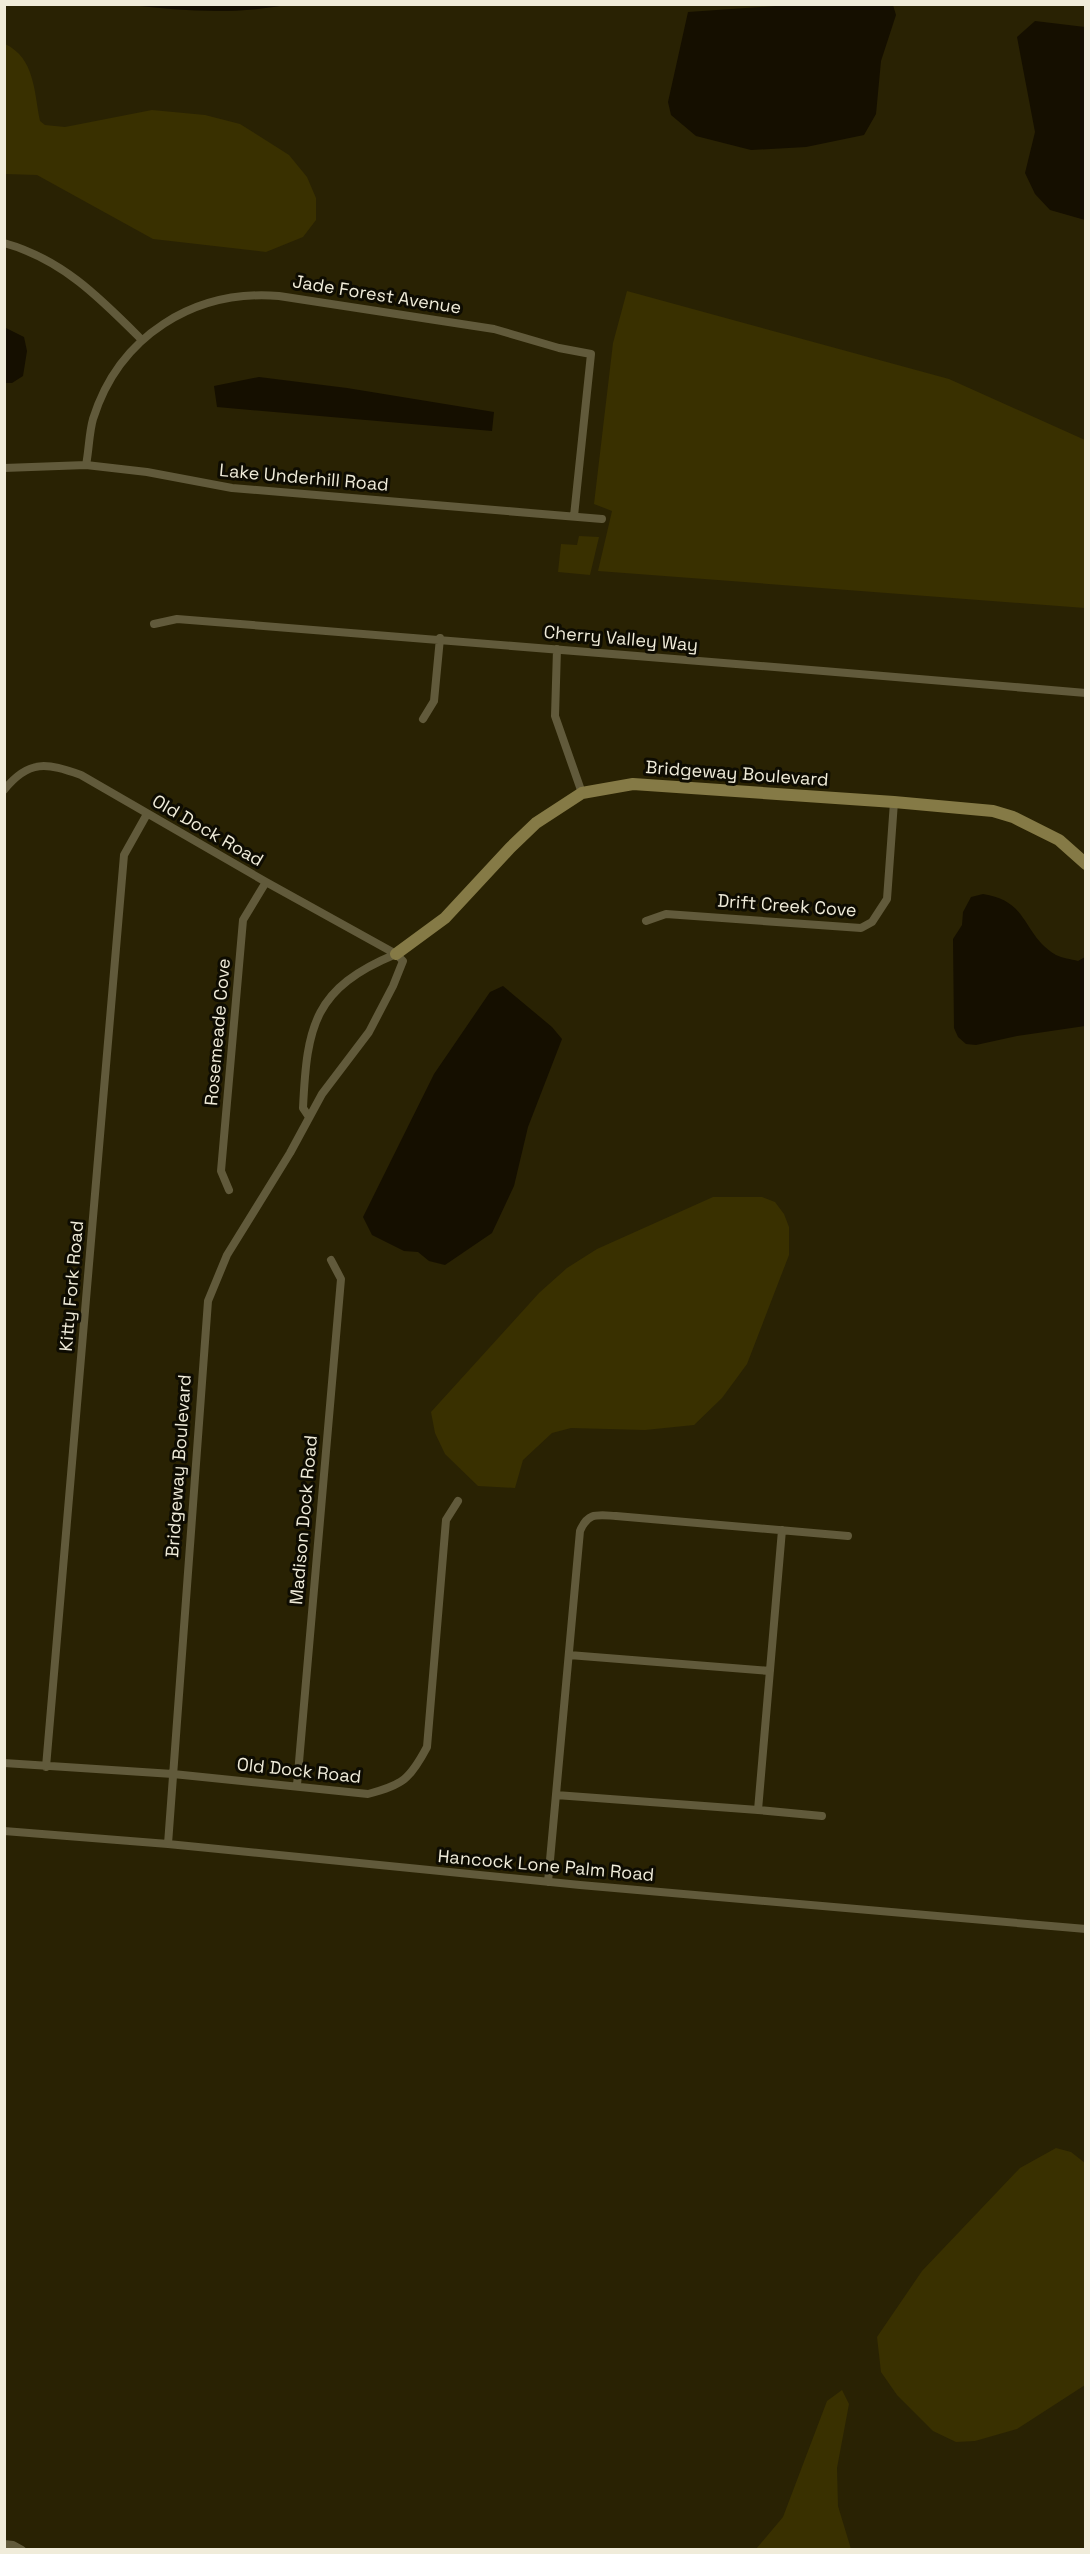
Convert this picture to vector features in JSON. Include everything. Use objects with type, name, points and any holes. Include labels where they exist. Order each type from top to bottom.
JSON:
[{"type":"street","points":[[4,243],[42,257],[69,273],[94,293],[141,339]]},
{"type":"street","name":"Jade Forest Avenue","points":[[86,465],[93,419],[110,380],[141,339],[179,314],[198,306],[227,298],[261,295],[484,327],[567,350],[591,354],[574,516]]},
{"type":"street","name":"Lake Underhill Road","points":[[4,468],[86,465],[147,472],[232,488],[602,519]]},
{"type":"street","name":"Cherry Valley Way","points":[[154,624],[177,619],[440,638],[1086,693]]},
{"type":"street","points":[[423,719],[434,701],[440,638]]},
{"type":"street","points":[[557,649],[555,716],[582,793]]},
{"type":"street","name":"Old Dock Road","points":[[4,790],[13,780],[35,766],[54,765],[81,775],[396,954]]},
{"type":"street","name":"Bridgeway Boulevard","points":[[309,1117],[303,1108],[305,1064],[311,1032],[323,1005],[334,991],[369,965],[396,954],[445,918],[536,823],[582,793],[633,784],[661,784],[894,801],[993,811],[1013,817],[1059,840],[1086,864]]},
{"type":"street","name":"Drift Creek Cove","points":[[646,921],[666,914],[861,928],[872,922],[887,898],[894,801]]},
{"type":"street","name":"Kitty Fork Road","points":[[46,1767],[124,855],[147,814]]},
{"type":"street","name":"Rosemeade Cove","points":[[229,1190],[221,1171],[243,920],[266,882]]},
{"type":"street","name":"Bridgeway Boulevard","points":[[168,1844],[208,1301],[226,1255],[322,1094],[369,1032],[403,961],[396,954]]},
{"type":"street","name":"Madison Dock Road","points":[[297,1785],[341,1279],[331,1260]]},
{"type":"street","name":"Old Dock Road","points":[[4,1764],[173,1774],[368,1794],[395,1787],[415,1768],[427,1747],[446,1520],[458,1501]]},
{"type":"street","points":[[548,1882],[580,1531],[584,1521],[591,1516],[616,1516],[848,1536]]},
{"type":"street","points":[[758,1810],[782,1530]]},
{"type":"street","points":[[569,1655],[770,1671]]},
{"type":"street","points":[[556,1795],[822,1816]]},
{"type":"street","name":"Hancock Lone Palm Road","points":[[4,1831],[168,1844],[548,1882],[1086,1929]]},
{"type":"street","points":[[4,2544],[13,2545],[22,2550]]},
{"type":"shaded area","points":[[285,4],[227,11],[130,5]]},
{"type":"shaded area","points":[[804,4],[893,5],[896,15],[881,61],[876,114],[864,135],[806,147],[751,150],[696,136],[671,115],[668,102],[688,12]]},
{"type":"shaded area","points":[[1035,21],[1085,27],[1085,220],[1050,210],[1035,194],[1025,173],[1035,132],[1017,37]]},
{"type":"shaded area","points":[[5,44],[15,50],[28,67],[40,121],[45,125],[65,127],[152,110],[205,115],[240,124],[289,155],[307,177],[316,198],[316,220],[303,237],[266,252],[153,239],[37,175],[5,174]]},
{"type":"shaded area","points":[[627,291],[949,379],[1085,440],[1085,608],[598,571],[612,511],[594,504],[613,343]]},
{"type":"shaded area","points":[[4,327],[24,337],[27,351],[23,376],[12,383],[5,383]]},
{"type":"shaded area","points":[[259,377],[347,388],[494,412],[492,431],[217,407],[214,386]]},
{"type":"shaded area","points":[[579,536],[599,537],[590,575],[558,572],[561,544],[577,545]]},
{"type":"shaded area","points":[[983,894],[998,898],[1018,911],[1037,938],[1056,955],[1078,961],[1085,957],[1085,1026],[1017,1036],[976,1045],[966,1044],[958,1037],[954,1028],[953,939],[962,925],[963,912],[971,897]]},
{"type":"shaded area","points":[[503,986],[552,1027],[562,1039],[528,1127],[514,1186],[492,1233],[445,1265],[429,1261],[418,1252],[404,1251],[372,1235],[363,1217],[434,1074],[490,992]]},
{"type":"shaded area","points":[[713,1197],[762,1197],[775,1202],[784,1214],[789,1227],[789,1255],[747,1364],[722,1398],[694,1425],[645,1430],[571,1428],[552,1433],[523,1460],[515,1488],[478,1486],[445,1454],[435,1433],[431,1412],[539,1293],[567,1268],[597,1249]]},
{"type":"shaded area","points":[[1056,2148],[1071,2152],[1085,2163],[1085,2385],[1017,2429],[975,2441],[956,2442],[933,2431],[897,2395],[881,2372],[877,2337],[922,2271],[1020,2168]]},
{"type":"shaded area","points":[[842,2390],[849,2404],[837,2468],[838,2506],[851,2549],[756,2549],[783,2517],[827,2401]]}]
